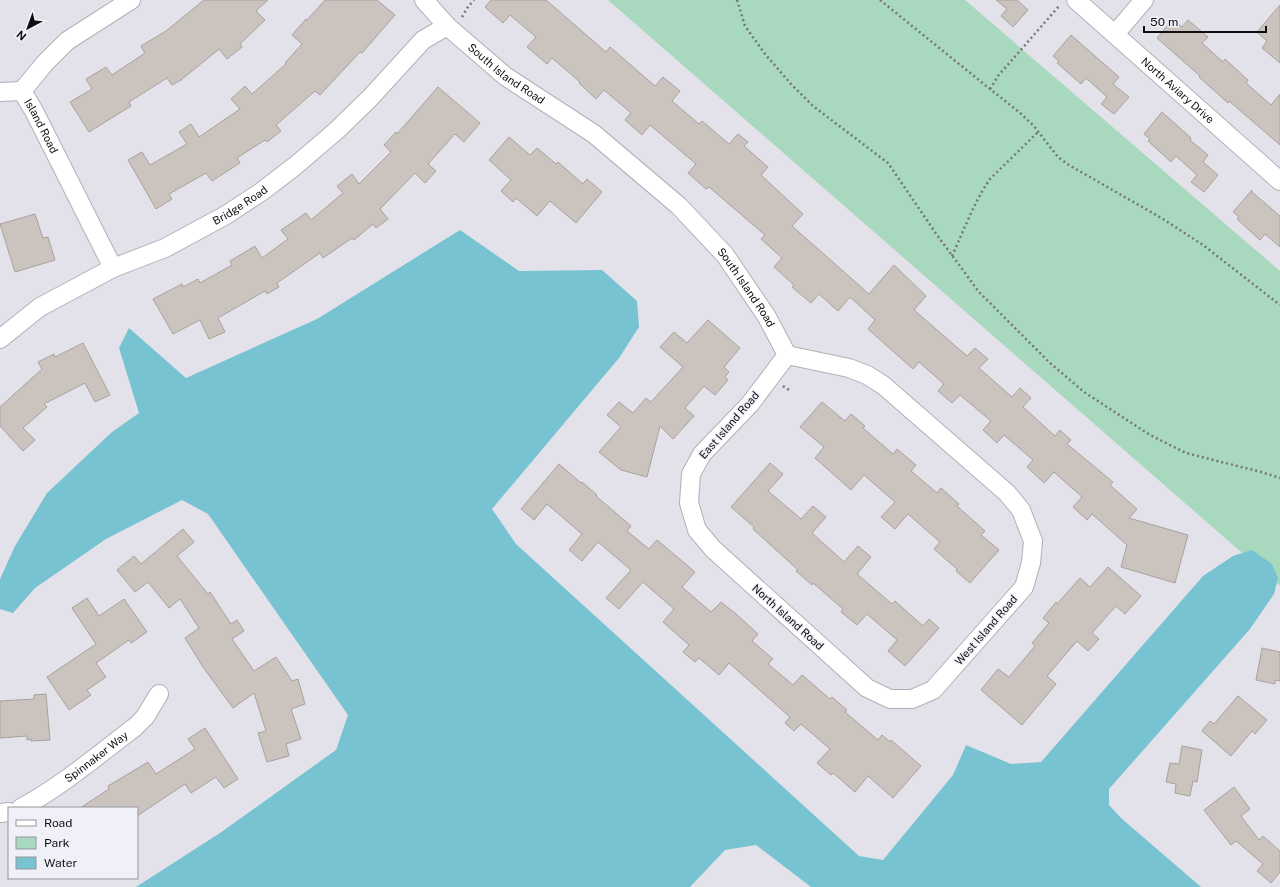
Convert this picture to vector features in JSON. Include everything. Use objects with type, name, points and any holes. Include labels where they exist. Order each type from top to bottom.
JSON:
[{"type":"street","name":"Island Road","points":[[113,268],[34,111],[22,91],[45,63],[67,41],[131,0]]},
{"type":"street","points":[[424,0],[453,24]]},
{"type":"street","points":[[1115,34],[1144,0]]},
{"type":"street","name":"North Aviary Drive","points":[[1068,3],[1115,34],[1280,181]]},
{"type":"street","name":"Bridge Road","points":[[0,339],[40,308],[113,268],[165,248],[226,215],[261,192],[295,166],[336,131],[370,98],[423,40],[453,24]]},
{"type":"street","name":"South Island Road","points":[[453,24],[505,76],[594,134],[680,206],[724,255],[767,317],[787,355]]},
{"type":"street","points":[[0,92],[22,91]]},
{"type":"street","name":"East Island Road","points":[[689,503],[692,474],[702,454],[750,404],[787,355]]},
{"type":"street","name":"West Island Road","points":[[787,355],[849,368],[867,375],[883,385],[1007,493],[1021,510],[1033,541],[1031,563],[1024,587],[933,690],[912,699]]},
{"type":"street","name":"North Island Road","points":[[689,503],[697,530],[713,549],[867,688],[890,698],[912,699]]},
{"type":"street","name":"Spinnaker Way","points":[[23,807],[52,789],[135,727],[145,717],[159,694]]},
{"type":"path","points":[[453,24],[474,0]]},
{"type":"path","points":[[737,0],[745,26],[765,54],[791,84],[813,106],[888,163],[952,256],[979,292],[1050,363],[1084,392],[1150,434],[1186,453],[1280,478]]},
{"type":"path","points":[[880,0],[1019,112],[1038,132],[1058,157],[1069,165],[1163,219],[1197,241],[1280,305]]},
{"type":"path","points":[[990,89],[998,76],[1068,3]]},
{"type":"path","points":[[952,256],[977,201],[990,178],[1038,132]]},
{"type":"green space","points":[[608,0],[965,0],[1280,271],[1280,586]]},
{"type":"water","points":[[460,230],[519,271],[602,270],[637,301],[639,327],[619,358],[492,509],[516,544],[859,856],[883,860],[953,775],[966,745],[1011,764],[1041,762],[1203,576],[1233,556],[1252,550],[1272,564],[1278,578],[1274,594],[1250,629],[1109,789],[1109,805],[1121,818],[1201,887],[811,887],[756,845],[725,850],[690,887],[136,887],[220,833],[336,750],[348,715],[208,514],[182,500],[106,539],[35,588],[13,613],[0,609],[0,579],[15,546],[47,493],[112,432],[139,413],[119,348],[129,328],[186,378],[317,319]]},
{"type":"building","points":[[204,0],[268,0],[256,11],[265,20],[240,44],[242,47],[227,59],[219,49],[181,80],[172,85],[167,78],[129,102],[131,106],[89,132],[70,102],[92,89],[86,79],[106,67],[112,75],[145,53],[141,46],[166,31]]},
{"type":"building","points":[[325,0],[377,0],[395,15],[362,53],[360,52],[320,95],[315,91],[276,125],[281,131],[267,142],[265,140],[237,158],[240,163],[212,181],[206,173],[169,194],[172,199],[156,209],[128,160],[142,152],[150,165],[187,144],[179,132],[191,124],[199,137],[240,109],[231,99],[245,86],[252,94],[286,64],[285,63],[302,44],[292,35]]},
{"type":"building","points":[[491,0],[546,0],[606,52],[610,47],[655,86],[663,77],[680,91],[672,101],[699,124],[702,121],[729,144],[738,134],[748,142],[744,146],[768,167],[761,175],[803,214],[792,226],[869,294],[894,265],[926,296],[914,310],[967,356],[975,348],[988,359],[979,368],[1012,397],[1020,388],[1031,398],[1023,407],[1055,436],[1060,430],[1071,440],[1067,444],[1113,482],[1110,485],[1137,509],[1129,518],[1188,535],[1175,583],[1121,567],[1127,545],[1092,514],[1087,520],[1073,507],[1082,497],[1054,472],[1044,483],[1027,467],[1033,460],[1004,435],[997,443],[983,430],[991,421],[960,395],[952,403],[938,391],[944,384],[919,362],[913,369],[868,329],[875,320],[850,297],[838,311],[819,294],[811,303],[792,287],[794,285],[774,267],[782,258],[761,239],[765,235],[709,187],[706,189],[688,173],[696,164],[650,125],[642,135],[625,120],[631,113],[604,90],[596,99],[579,83],[580,82],[552,58],[547,64],[527,47],[536,37],[510,15],[503,23],[485,7]]},
{"type":"building","points":[[996,0],[1017,0],[1028,10],[1013,27],[1001,16],[1007,9]]},
{"type":"building","points":[[1280,5],[1280,63],[1262,48],[1267,41],[1257,32]]},
{"type":"building","points":[[1173,19],[1182,27],[1188,20],[1208,37],[1202,43],[1223,62],[1225,59],[1248,80],[1246,83],[1271,105],[1280,94],[1280,145],[1229,101],[1228,103],[1157,38]]},
{"type":"building","points":[[1071,35],[1119,77],[1113,84],[1129,97],[1114,114],[1101,104],[1107,97],[1086,78],[1081,84],[1057,63],[1059,61],[1053,56]]},
{"type":"building","points":[[438,87],[480,123],[464,142],[455,134],[428,164],[436,171],[425,183],[415,173],[380,209],[388,219],[376,228],[373,224],[354,240],[352,238],[323,258],[320,253],[277,283],[279,287],[267,294],[265,291],[218,318],[225,332],[209,339],[200,320],[173,334],[153,299],[182,284],[183,287],[198,279],[200,283],[232,265],[230,261],[255,246],[262,258],[288,239],[281,230],[306,213],[311,220],[343,193],[337,186],[352,174],[359,184],[391,152],[384,145],[396,132],[397,134]]},
{"type":"building","points":[[1162,112],[1191,138],[1190,140],[1208,155],[1203,162],[1218,175],[1204,192],[1191,182],[1197,175],[1176,156],[1171,162],[1148,141],[1150,139],[1144,134]]},
{"type":"building","points":[[509,137],[530,155],[537,148],[556,164],[558,162],[583,184],[587,179],[602,192],[576,223],[550,201],[537,216],[516,198],[513,202],[501,191],[511,180],[489,160]]},
{"type":"building","points":[[1252,190],[1252,192],[1280,216],[1280,247],[1265,234],[1260,240],[1237,219],[1239,217],[1233,212]]},
{"type":"building","points":[[35,214],[43,238],[48,237],[55,260],[15,272],[0,224]]},
{"type":"building","points":[[708,320],[740,348],[724,367],[729,372],[725,377],[728,380],[715,395],[704,386],[685,408],[694,416],[673,439],[660,426],[647,477],[621,470],[599,452],[621,427],[607,415],[619,402],[633,413],[646,398],[651,402],[683,367],[660,347],[674,332],[687,343]]},
{"type":"building","points":[[83,343],[110,395],[95,402],[85,383],[44,404],[47,407],[23,428],[35,440],[23,451],[0,426],[0,407],[42,369],[38,362],[54,354],[55,357]]},
{"type":"building","points":[[822,402],[845,421],[851,414],[865,426],[863,428],[893,454],[897,449],[916,465],[911,471],[937,493],[941,488],[959,504],[957,506],[985,531],[981,535],[999,550],[970,583],[956,571],[957,569],[934,549],[940,542],[908,514],[895,529],[881,517],[895,502],[864,475],[851,490],[815,458],[824,447],[800,427]]},
{"type":"building","points":[[770,463],[783,474],[768,491],[801,519],[813,506],[826,517],[812,533],[844,562],[858,546],[871,557],[857,574],[892,604],[895,601],[923,626],[929,619],[939,628],[905,666],[888,651],[897,640],[867,614],[857,625],[841,612],[843,609],[813,583],[812,585],[796,571],[798,570],[731,507]]},
{"type":"building","points":[[559,464],[581,483],[582,482],[631,526],[627,531],[649,549],[657,540],[695,572],[682,587],[711,612],[721,602],[736,614],[758,634],[752,641],[773,659],[768,664],[793,685],[802,675],[830,699],[832,697],[847,710],[845,712],[878,740],[882,735],[890,742],[891,740],[921,766],[893,798],[868,776],[855,792],[833,773],[831,775],[817,763],[830,749],[801,724],[794,731],[785,723],[790,717],[729,663],[719,675],[699,658],[695,662],[683,652],[689,645],[663,622],[674,609],[643,582],[619,609],[606,598],[631,570],[598,542],[582,561],[569,550],[582,534],[547,504],[534,520],[521,509]]},
{"type":"building","points":[[183,529],[194,542],[177,556],[208,594],[210,592],[231,624],[237,620],[244,631],[232,639],[254,671],[276,657],[292,681],[298,679],[305,704],[291,709],[301,739],[286,744],[289,756],[267,762],[258,733],[266,731],[254,693],[233,708],[203,667],[185,638],[199,628],[180,599],[169,608],[148,582],[135,592],[117,570],[134,556],[141,564]]},
{"type":"building","points":[[1108,567],[1141,596],[1125,614],[1116,606],[1092,633],[1099,639],[1088,651],[1077,641],[1047,676],[1056,684],[1022,725],[981,690],[998,669],[1009,677],[1035,646],[1032,643],[1049,623],[1043,618],[1056,602],[1057,604],[1080,578],[1090,587]]},
{"type":"building","points":[[87,598],[99,616],[124,599],[147,632],[131,643],[129,640],[96,663],[106,677],[87,690],[91,695],[69,710],[47,677],[96,644],[72,608]]},
{"type":"building","points":[[1262,648],[1280,652],[1280,681],[1275,680],[1275,684],[1256,680]]},
{"type":"building","points":[[46,694],[50,740],[31,741],[31,739],[27,740],[27,736],[0,738],[0,701],[34,699],[34,695]]},
{"type":"building","points":[[1238,696],[1267,720],[1255,734],[1252,731],[1231,756],[1202,731],[1210,721],[1214,724]]},
{"type":"building","points":[[205,728],[238,779],[224,788],[216,777],[191,793],[185,784],[138,815],[138,807],[82,807],[109,789],[108,786],[148,762],[156,774],[195,749],[188,739]]},
{"type":"building","points":[[1182,746],[1202,750],[1197,782],[1193,781],[1190,796],[1175,793],[1176,784],[1166,782],[1170,763],[1179,764]]},
{"type":"building","points":[[1234,787],[1250,809],[1241,816],[1259,840],[1263,836],[1280,851],[1280,872],[1271,883],[1257,871],[1263,864],[1236,841],[1231,845],[1204,810]]}]
